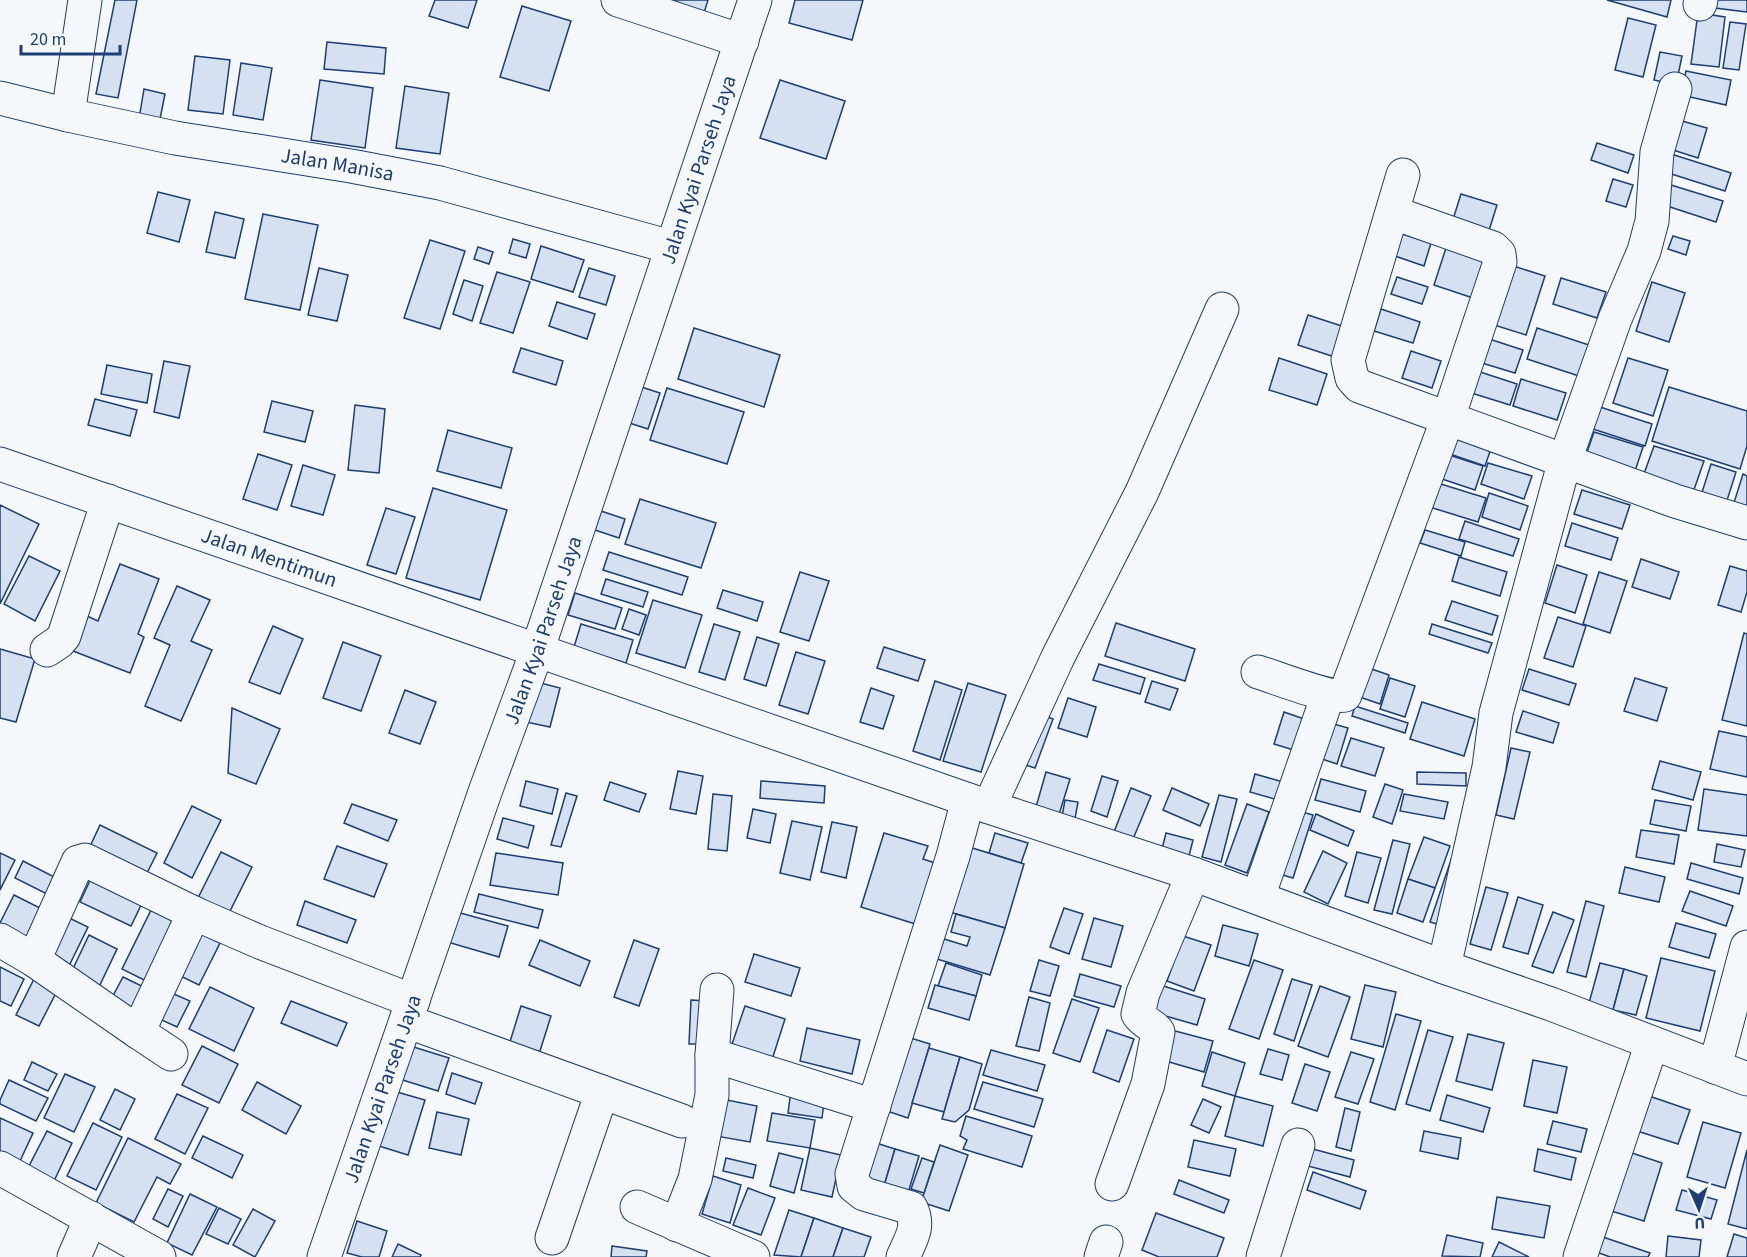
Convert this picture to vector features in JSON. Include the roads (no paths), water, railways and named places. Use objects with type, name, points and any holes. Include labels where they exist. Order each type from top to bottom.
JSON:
[{"type":"street","points":[[68,115],[85,0]]},
{"type":"street","points":[[618,0],[742,41]]},
{"type":"street","name":"Jalan Kyai Parseh Jaya","points":[[324,1257],[485,792],[537,651],[755,0]]},
{"type":"street","points":[[1444,967],[1489,767],[1496,713],[1565,460],[1615,319],[1644,251],[1652,221],[1657,152],[1675,89]]},
{"type":"street","name":"Jalan Manisa","points":[[0,98],[176,138],[351,166],[440,183],[671,247]]},
{"type":"street","points":[[1403,175],[1348,360],[1352,378],[1359,386],[1674,501],[1747,523]]},
{"type":"street","points":[[1258,672],[1328,695],[1340,697],[1345,695],[1349,689],[1448,418],[1500,262],[1499,254],[1493,248],[1394,213]]},
{"type":"street","points":[[903,1257],[915,1229],[915,1217],[911,1208],[864,1194],[854,1186],[852,1174],[953,856],[978,803],[1058,657],[1142,492],[1222,309]]},
{"type":"street","name":"Jalan Mentimun","points":[[0,464],[978,803],[1193,874],[1551,1004],[1747,1079]]},
{"type":"street","points":[[47,650],[64,636],[108,501]]},
{"type":"street","points":[[1258,897],[1328,695]]},
{"type":"street","points":[[34,960],[78,862],[85,860],[194,913],[409,1011],[602,1092],[682,1121]]},
{"type":"street","points":[[1112,1184],[1148,1084],[1158,1032],[1144,1022],[1138,1014],[1143,993],[1193,874]]},
{"type":"street","points":[[138,1032],[194,913]]},
{"type":"street","points":[[0,940],[34,960],[171,1054]]},
{"type":"street","points":[[1715,1067],[1747,947]]},
{"type":"street","points":[[677,1225],[695,1179],[712,1095],[712,1055],[717,990]]},
{"type":"street","points":[[1580,1257],[1652,1043]]},
{"type":"street","points":[[712,1055],[874,1106]]},
{"type":"street","points":[[552,1238],[602,1092]]},
{"type":"street","points":[[1263,1257],[1298,1145]]},
{"type":"street","points":[[0,1168],[159,1257]]},
{"type":"street","points":[[637,1207],[753,1257]]},
{"type":"street","points":[[74,1257],[91,1218]]}]
